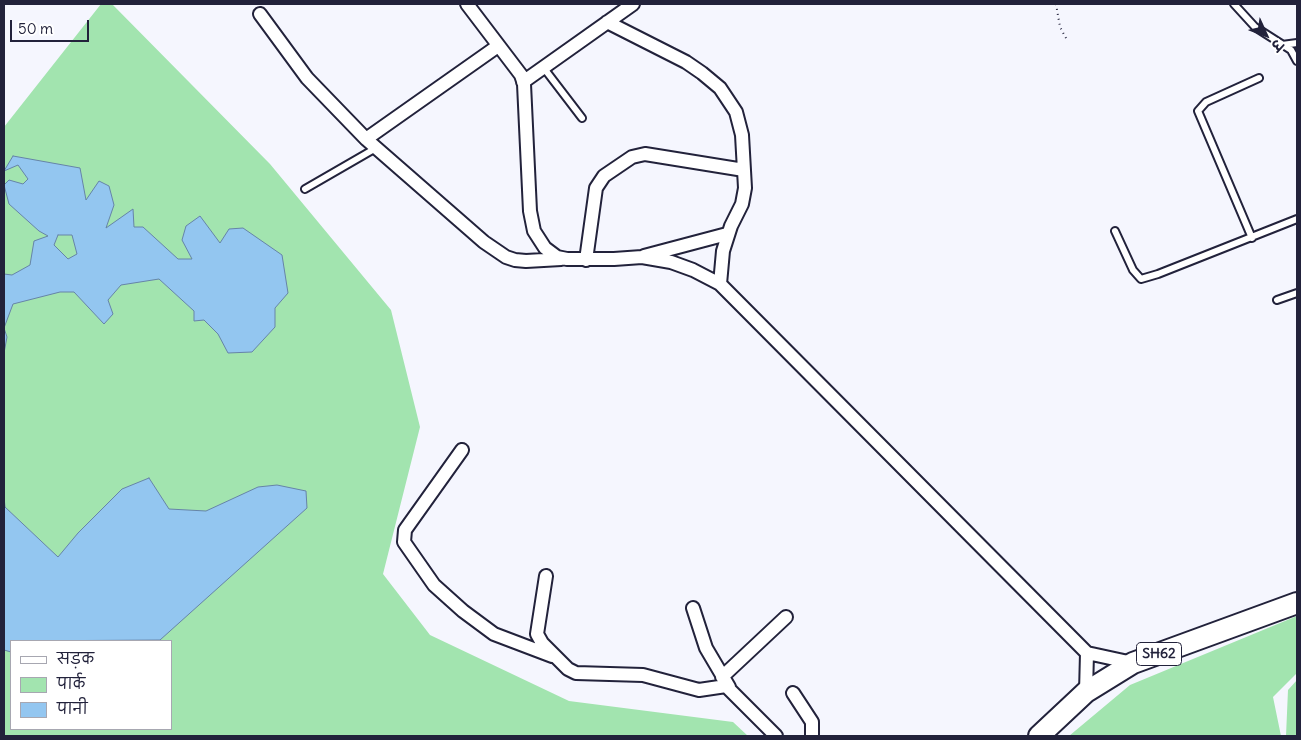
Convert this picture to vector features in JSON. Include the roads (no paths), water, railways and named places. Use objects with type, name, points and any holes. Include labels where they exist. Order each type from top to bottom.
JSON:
[{"type":"main road","name":"SH62","points":[[1039,736],[1086,692],[1133,663],[1297,603]]},
{"type":"street","points":[[468,4],[523,82],[534,231],[545,248],[557,257],[567,259]]},
{"type":"street","points":[[523,82],[633,4]]},
{"type":"street","points":[[260,14],[308,78],[366,139],[484,242],[501,254],[526,261],[642,257],[727,234]]},
{"type":"street","points":[[607,22],[686,62],[720,88],[731,103],[740,122],[744,170],[742,204],[727,234],[723,250],[720,284]]},
{"type":"street","points":[[366,139],[498,46]]},
{"type":"street","points":[[586,260],[596,188],[604,176],[632,156],[645,154],[744,170]]},
{"type":"street","points":[[642,257],[678,265],[720,284],[1086,653],[1133,663]]},
{"type":"street","points":[[462,450],[405,530],[404,542],[434,585],[470,617],[494,634],[556,658]]},
{"type":"street","points":[[546,576],[537,634],[542,643],[556,658],[564,666],[576,673],[626,672],[699,690],[726,682],[786,617]]},
{"type":"street","points":[[694,608],[706,648],[726,682],[776,736]]},
{"type":"street","points":[[1086,653],[1086,692]]},
{"type":"street","points":[[793,693],[812,722],[812,736]]},
{"type":"lane","points":[[1234,4],[1255,26],[1291,50],[1297,61]]},
{"type":"lane","points":[[1282,45],[1297,43]]},
{"type":"lane","points":[[543,67],[582,118]]},
{"type":"lane","points":[[1252,238],[1198,110],[1206,102],[1259,78]]},
{"type":"lane","points":[[305,189],[376,148]]},
{"type":"lane","points":[[1115,231],[1132,270],[1136,276],[1141,278],[1158,274],[1297,219]]},
{"type":"lane","points":[[1277,300],[1297,293]]},
{"type":"water","points":[[13,156],[80,168],[86,200],[99,181],[109,186],[114,205],[106,228],[133,209],[134,227],[143,227],[178,259],[192,259],[182,240],[186,226],[200,216],[220,243],[229,229],[243,228],[282,255],[288,293],[275,308],[275,327],[252,352],[228,353],[218,334],[204,320],[194,321],[194,311],[159,279],[121,285],[108,300],[113,314],[104,324],[74,292],[60,292],[13,304],[4,328],[4,274],[12,275],[30,265],[34,241],[48,236],[39,231],[9,204],[4,185],[9,180],[23,184],[28,179],[18,165],[4,171]],"holes":[[[58,235],[72,235],[77,254],[68,259],[54,245]]]},
{"type":"water","points":[[4,328],[7,337],[4,353]]},
{"type":"water","points":[[149,478],[169,509],[206,511],[258,487],[277,485],[306,491],[307,508],[160,640],[10,640],[10,652],[4,650],[4,497],[5,507],[58,557],[78,533],[122,489]]}]
